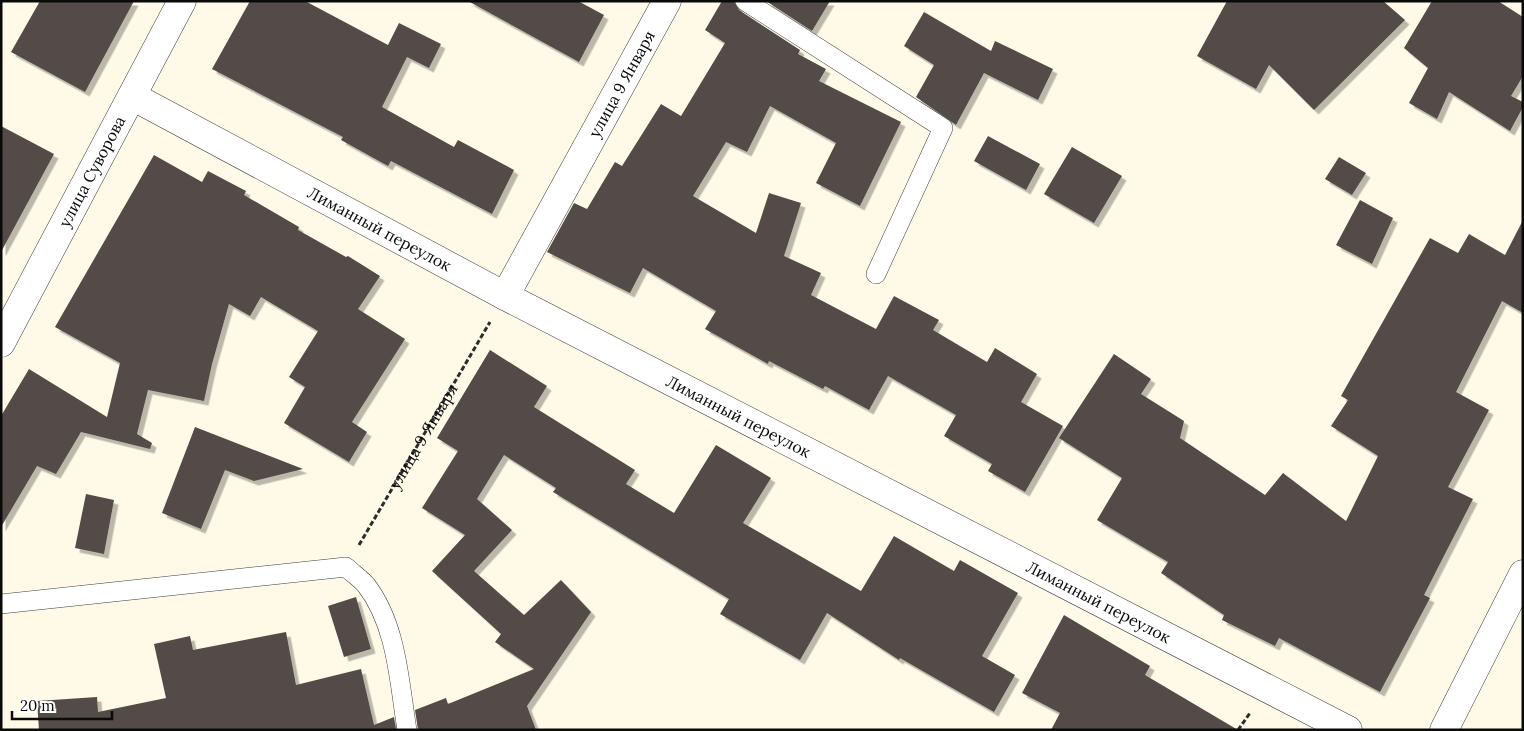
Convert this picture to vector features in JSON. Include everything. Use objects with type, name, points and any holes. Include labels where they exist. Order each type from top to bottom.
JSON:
[{"type":"street","name":"улица Суворова","points":[[1,344],[182,1]]},
{"type":"street","name":"улица 9 Января","points":[[505,296],[667,1]]},
{"type":"street","name":"Лиманный переулок","points":[[132,96],[505,296],[1348,730]]},
{"type":"street","points":[[1444,730],[1523,574]]},
{"type":"lane","points":[[745,1],[943,128],[876,274]]},
{"type":"lane","points":[[1,604],[346,567],[365,584],[382,610],[393,644],[407,730]]},
{"type":"path","name":"улица 9 Января","points":[[346,567],[505,296]]},
{"type":"building","points":[[40,1],[134,1],[85,92],[11,52]]},
{"type":"building","points":[[250,1],[305,1],[388,45],[399,23],[441,44],[429,68],[407,57],[382,107],[454,147],[458,140],[514,170],[492,214],[391,161],[388,166],[341,140],[343,137],[212,69]]},
{"type":"building","points":[[468,1],[578,1],[604,15],[579,62]]},
{"type":"building","points":[[722,1],[734,1],[739,10],[800,50],[798,54],[826,69],[819,81],[901,122],[860,206],[816,183],[836,143],[770,106],[747,152],[726,142],[693,196],[756,233],[769,193],[801,203],[784,256],[821,273],[811,295],[876,329],[894,296],[939,320],[933,330],[987,362],[995,348],[1037,374],[1021,402],[1063,426],[1025,492],[988,471],[992,464],[944,436],[956,415],[888,376],[869,410],[825,386],[823,389],[769,361],[768,364],[705,329],[716,311],[643,268],[630,293],[547,252],[574,203],[587,209],[615,162],[622,166],[661,104],[681,116],[725,43],[705,30]]},
{"type":"building","points":[[766,1],[830,1],[812,31]]},
{"type":"building","points":[[1227,1],[1383,1],[1405,20],[1314,110],[1269,65],[1256,89],[1197,56]]},
{"type":"building","points":[[1432,1],[1498,1],[1523,17],[1523,76],[1511,96],[1523,102],[1523,107],[1510,131],[1449,92],[1437,119],[1409,103],[1428,68],[1404,48]]},
{"type":"building","points":[[924,12],[991,51],[995,41],[1053,69],[1038,100],[984,73],[956,125],[916,97],[934,65],[904,46]]},
{"type":"building","points":[[1,126],[54,154],[1,252]]},
{"type":"building","points":[[988,136],[1040,164],[1026,190],[974,161]]},
{"type":"building","points":[[1072,147],[1122,176],[1094,223],[1044,194]]},
{"type":"building","points":[[154,155],[202,182],[208,171],[246,191],[244,195],[299,227],[298,230],[346,257],[348,256],[380,276],[358,309],[405,339],[352,422],[367,432],[349,462],[284,423],[305,387],[289,377],[318,331],[261,297],[250,316],[229,304],[204,401],[148,390],[137,434],[152,443],[150,449],[81,432],[56,474],[37,466],[1,527],[1,416],[29,369],[107,417],[120,363],[55,327]]},
{"type":"building","points":[[1339,157],[1366,173],[1352,195],[1325,179]]},
{"type":"building","points":[[1360,200],[1393,218],[1372,264],[1336,245]]},
{"type":"building","points":[[1523,220],[1523,313],[1502,301],[1456,392],[1489,410],[1448,487],[1473,499],[1424,595],[1430,598],[1380,692],[1279,638],[1275,646],[1222,620],[1224,615],[1161,573],[1168,562],[1097,520],[1122,478],[1059,438],[1114,354],[1151,379],[1141,394],[1184,421],[1180,438],[1265,495],[1283,473],[1346,521],[1378,456],[1331,426],[1348,400],[1341,396],[1430,238],[1458,253],[1469,234],[1505,255]]},
{"type":"building","points":[[490,350],[547,386],[534,407],[635,470],[626,484],[674,513],[716,445],[771,478],[743,523],[861,591],[894,536],[954,571],[960,560],[1018,593],[982,656],[1015,675],[994,712],[900,658],[899,660],[827,613],[800,660],[720,614],[729,599],[553,492],[556,488],[504,455],[477,499],[512,530],[474,571],[524,615],[561,580],[591,612],[527,706],[536,730],[418,730],[415,710],[446,698],[448,704],[534,669],[495,642],[501,634],[432,571],[465,535],[422,508],[458,451],[437,438]]},
{"type":"building","points":[[195,427],[303,469],[254,481],[225,470],[201,529],[162,513]]},
{"type":"building","points":[[86,494],[114,500],[104,554],[75,548]]},
{"type":"building","points":[[356,597],[371,649],[344,657],[328,606]]},
{"type":"building","points":[[1064,615],[1150,666],[1145,675],[1238,730],[1051,730],[1060,713],[1022,693]]},
{"type":"building","points":[[286,632],[296,685],[361,669],[374,725],[394,717],[396,730],[39,730],[37,701],[97,697],[98,712],[166,698],[154,644],[190,636],[193,650]]}]
